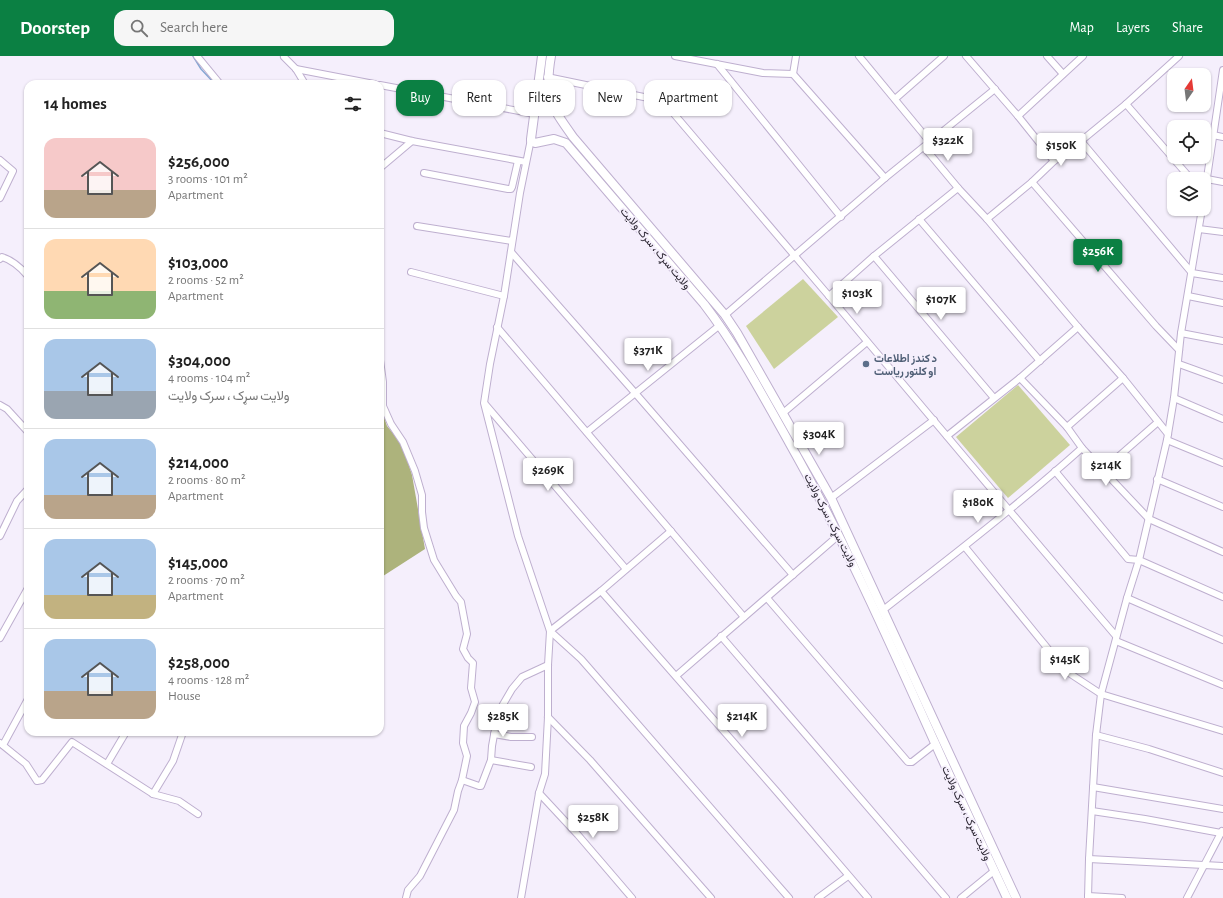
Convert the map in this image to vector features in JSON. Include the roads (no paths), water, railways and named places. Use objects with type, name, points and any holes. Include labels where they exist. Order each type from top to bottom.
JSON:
[{"type":"main road","points":[[539,80],[542,56]]},
{"type":"main road","name":"ولایت سړک ، سرک ولایت","points":[[551,56],[547,77],[550,102],[570,140],[720,325],[764,396],[823,502],[876,612],[935,744],[1007,898]]},
{"type":"main road","points":[[535,116],[531,139],[532,142],[535,144],[554,140],[570,140]]},
{"type":"main road","name":"ولایت سړک ، سرک ولایت","points":[[570,140],[725,315],[738,333],[831,498],[1016,898]]},
{"type":"street","points":[[197,56],[217,80]]},
{"type":"street","points":[[675,56],[763,73],[793,74],[886,178]]},
{"type":"street","points":[[793,74],[796,56]]},
{"type":"street","points":[[859,56],[930,142]]},
{"type":"street","points":[[895,99],[944,56]]},
{"type":"street","points":[[966,56],[1018,116],[1054,162]]},
{"type":"street","points":[[1047,56],[1063,74]]},
{"type":"street","points":[[1018,116],[1083,56]]},
{"type":"street","points":[[987,219],[1054,162],[1126,104],[1179,56]]},
{"type":"street","points":[[284,57],[296,69],[303,80]]},
{"type":"street","points":[[717,64],[841,217]]},
{"type":"street","points":[[296,69],[353,80]]},
{"type":"street","points":[[1208,172],[1221,93],[1223,70]]},
{"type":"street","points":[[547,77],[662,101],[934,420],[1116,638],[1223,685]]},
{"type":"street","points":[[384,86],[514,110]]},
{"type":"street","points":[[725,315],[794,255],[995,89]]},
{"type":"street","points":[[1126,104],[1185,172]]},
{"type":"street","points":[[384,135],[526,162]]},
{"type":"street","points":[[1214,135],[1223,137]]},
{"type":"street","points":[[521,898],[539,793],[545,774],[550,630],[518,536],[484,403],[531,139]]},
{"type":"street","points":[[384,165],[412,141]]},
{"type":"street","points":[[1080,141],[1192,273],[1223,278]]},
{"type":"street","points":[[924,147],[1078,327],[1124,378],[1158,422],[1167,437],[1223,463]]},
{"type":"street","points":[[0,160],[13,171],[0,198]]},
{"type":"street","points":[[424,173],[510,189],[518,161]]},
{"type":"street","points":[[1211,180],[1223,182]]},
{"type":"street","points":[[1032,182],[1156,326],[1179,350]]},
{"type":"street","points":[[829,296],[874,256],[958,188]]},
{"type":"street","points":[[1122,898],[1088,897],[1096,735],[1101,694],[1126,598],[1139,560],[1167,437],[1179,364],[1181,333],[1201,216]]},
{"type":"street","points":[[919,219],[1040,361]]},
{"type":"street","points":[[417,226],[512,241]]},
{"type":"street","points":[[1199,229],[1223,232]]},
{"type":"street","points":[[511,252],[793,575]]},
{"type":"street","points":[[1,256],[8,259],[24,271]]},
{"type":"street","points":[[874,256],[994,398]]},
{"type":"street","points":[[411,272],[504,296]]},
{"type":"street","points":[[1188,296],[1223,303]]},
{"type":"street","points":[[587,432],[720,325]]},
{"type":"street","points":[[497,327],[744,617]]},
{"type":"street","points":[[947,436],[1020,378],[1078,327]]},
{"type":"street","points":[[1181,333],[1223,342]]},
{"type":"street","points":[[783,413],[867,342]]},
{"type":"street","points":[[1179,364],[1223,380]]},
{"type":"street","points":[[1020,378],[1067,427],[1082,448],[1148,519],[1223,552]]},
{"type":"street","points":[[1067,427],[1124,378]]},
{"type":"street","points":[[1174,398],[1223,419]]},
{"type":"street","points":[[484,403],[626,569]]},
{"type":"street","points":[[0,405],[24,428]]},
{"type":"street","points":[[384,408],[391,424],[403,442],[415,472],[422,495],[424,528],[434,560],[461,602],[467,634],[463,650],[472,663],[471,688],[475,702],[464,726],[463,743],[467,756],[454,810],[420,876],[408,890],[406,898]]},
{"type":"street","points":[[831,498],[934,420]]},
{"type":"street","points":[[1103,470],[1158,422]]},
{"type":"street","points":[[883,610],[964,547],[1082,448]]},
{"type":"street","points":[[1055,471],[1128,559],[1139,560],[1223,597]]},
{"type":"street","points":[[1157,479],[1223,507]]},
{"type":"street","points":[[0,536],[18,501],[24,494]]},
{"type":"street","points":[[550,630],[601,591],[671,531]]},
{"type":"street","points":[[676,676],[839,534]]},
{"type":"street","points":[[964,547],[1066,671],[1101,694],[1223,731]]},
{"type":"street","points":[[601,591],[868,898]]},
{"type":"street","points":[[0,638],[24,595]]},
{"type":"street","points":[[766,598],[908,762],[912,762],[935,744]]},
{"type":"street","points":[[1126,598],[1223,640]]},
{"type":"street","points":[[550,630],[581,659],[789,898]]},
{"type":"street","points":[[721,636],[946,898]]},
{"type":"street","points":[[462,780],[481,786],[491,760],[498,713],[512,689],[522,677],[548,665]]},
{"type":"street","points":[[24,706],[2,744],[26,764],[37,781],[42,780],[72,742],[153,794],[179,801],[198,814]]},
{"type":"street","points":[[548,717],[590,760],[711,898]]},
{"type":"street","points":[[494,734],[532,737]]},
{"type":"street","points":[[1096,735],[1149,749],[1223,773]]},
{"type":"street","points":[[107,764],[124,736]]},
{"type":"street","points":[[153,794],[173,761],[182,736]]},
{"type":"street","points":[[491,760],[531,767]]},
{"type":"street","points":[[1093,787],[1223,810]]},
{"type":"street","points":[[539,793],[578,835],[632,898]]},
{"type":"street","points":[[1092,811],[1222,831],[1187,898]]},
{"type":"street","points":[[1089,859],[1223,866]]},
{"type":"street","points":[[962,898],[994,871]]},
{"type":"street","points":[[818,898],[848,876]]},
{"type":"waterway","points":[[193,56],[201,69],[211,80]]},
{"type":"place","name":"د کندز اطلاعات او کلتور ریاست","points":[[866,364]]}]
